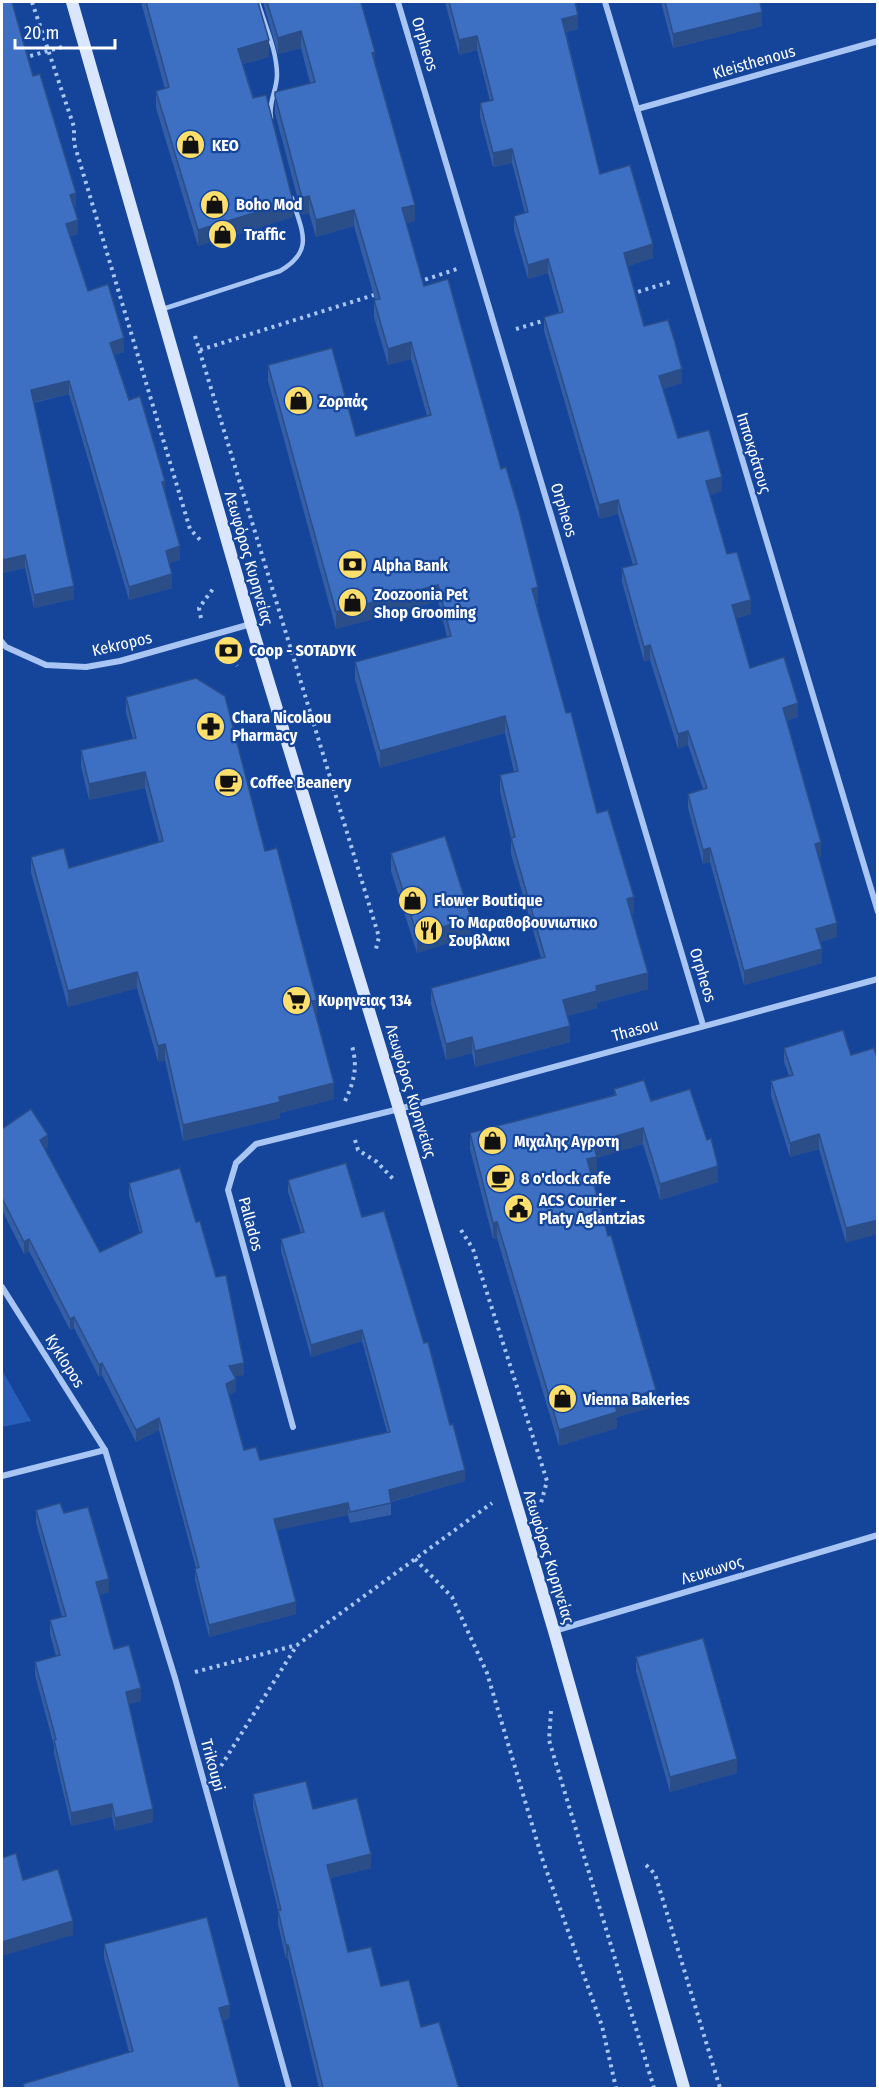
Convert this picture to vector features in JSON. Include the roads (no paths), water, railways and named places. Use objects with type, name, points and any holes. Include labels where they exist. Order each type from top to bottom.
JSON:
[{"type":"main road","name":"Λεωφόρος Κυρηνείας","points":[[72,2],[251,624],[399,1109],[554,1631],[684,2088]]},
{"type":"street","name":"Orpheos","points":[[398,2],[703,1025]]},
{"type":"street","name":"Ιπποκράτους","points":[[605,2],[876,898],[878,912]]},
{"type":"street","name":"Kleisthenous","points":[[637,109],[878,41]]},
{"type":"street","name":"Kekropos","points":[[2,642],[6,647],[45,665],[86,667],[120,661],[251,624]]},
{"type":"street","name":"Thasou","points":[[399,1109],[878,979]]},
{"type":"street","name":"Pallados","points":[[293,1426],[228,1190],[236,1163],[256,1144],[399,1109]]},
{"type":"street","name":"Kyklopos","points":[[2,1287],[105,1450]]},
{"type":"street","points":[[2,1476],[105,1450]]},
{"type":"street","name":"Trikoupi","points":[[105,1450],[175,1677],[289,2088]]},
{"type":"street","name":"Λευκωνος","points":[[554,1631],[878,1535]]},
{"type":"lane","points":[[258,2],[276,64],[277,79],[270,113],[272,123]]},
{"type":"lane","points":[[160,309],[280,271],[292,264],[300,254],[304,242],[289,188]]},
{"type":"place","name":"KEO","points":[[191,145]]},
{"type":"place","name":"Boho Mod","points":[[215,204]]},
{"type":"place","name":"Traffic","points":[[223,234]]},
{"type":"place","name":"Ζορπάς","points":[[298,401]]},
{"type":"place","name":"Alpha Bank","points":[[352,565]]},
{"type":"place","name":"Zoozoonia Pet Shop Grooming","points":[[353,603]]},
{"type":"place","name":"Coop - SOTADYK","points":[[228,650]]},
{"type":"place","name":"Chara Nicolaou Pharmacy","points":[[211,726]]},
{"type":"place","name":"Coffee Beanery","points":[[229,782]]},
{"type":"place","name":"Flower Boutique","points":[[413,900]]},
{"type":"place","name":"Το Μαραθοβουνιωτικο Σουβλακι","points":[[428,931]]},
{"type":"place","name":"Κυρηνειας 134","points":[[297,1000]]},
{"type":"place","name":"Μιχαλης Αγροτη","points":[[493,1141]]},
{"type":"place","name":"8 o'clock cafe","points":[[500,1178]]},
{"type":"place","name":"ACS Courier - Platy Aglantzias","points":[[518,1209]]},
{"type":"place","name":"Vienna Bakeries","points":[[562,1399]]}]
